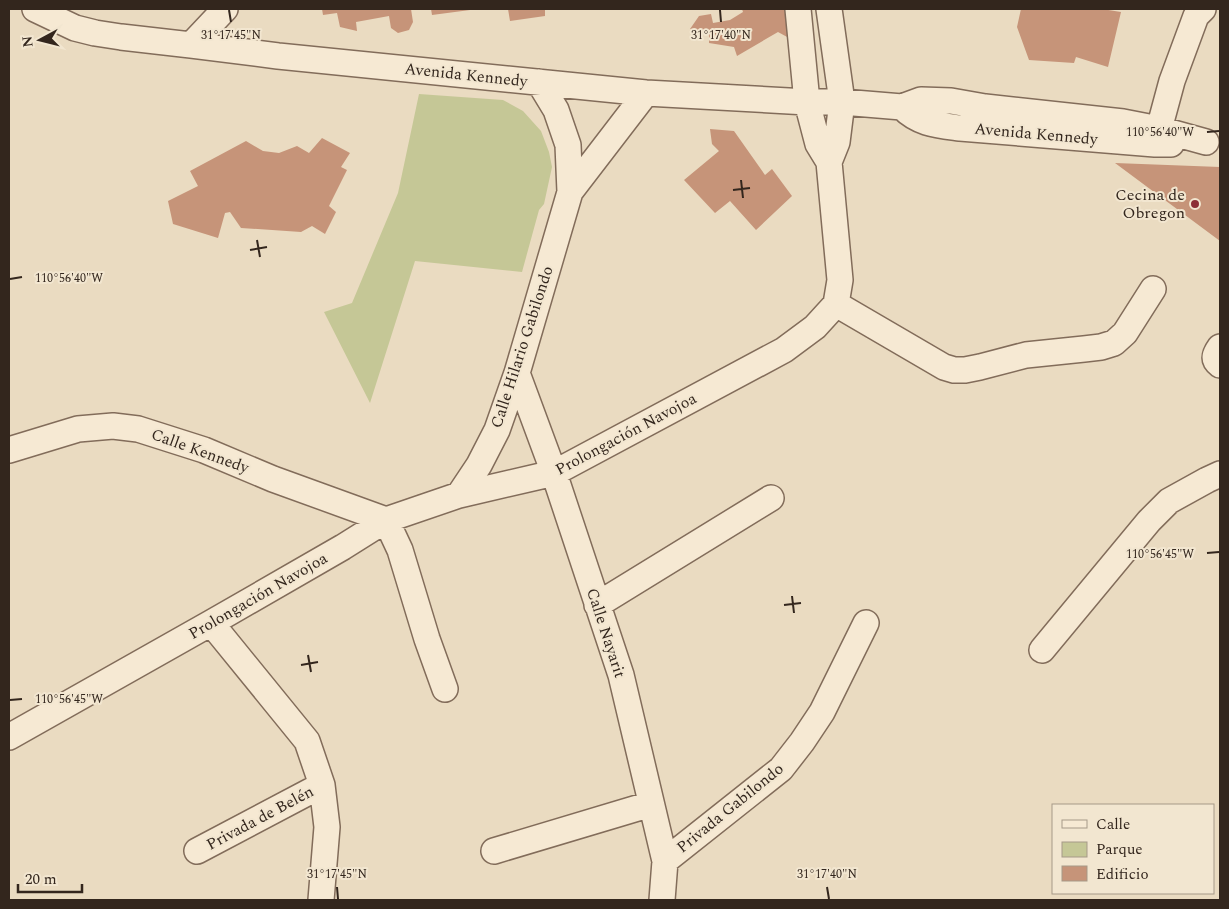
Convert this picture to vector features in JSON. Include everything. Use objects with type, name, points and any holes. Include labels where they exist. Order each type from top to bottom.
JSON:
[{"type":"street","name":"Avenida Kennedy","points":[[36,9],[75,28],[95,33],[278,56],[646,93],[807,102],[842,102],[902,107],[929,99],[1073,127],[1123,122],[1157,137],[1213,143]]},
{"type":"street","points":[[191,45],[225,9]]},
{"type":"street","points":[[798,9],[807,102],[818,144],[829,162],[840,280],[836,304],[944,367],[954,370],[965,370],[1026,355],[1101,347],[1114,343],[1125,333],[1153,289]]},
{"type":"street","points":[[829,9],[842,102],[837,142],[829,162]]},
{"type":"street","points":[[1157,137],[1192,11]]},
{"type":"street","name":"Calle Hilario Gabilondo","points":[[459,495],[480,465],[497,430],[517,373],[570,192],[568,145],[556,110],[539,82]]},
{"type":"street","name":"Calle Hilario Gabilondo","points":[[570,192],[646,93]]},
{"type":"street","name":"Prolongación Navojoa","points":[[9,736],[211,623],[386,520],[459,495],[554,473],[784,350],[815,327],[836,304]]},
{"type":"street","points":[[1220,347],[1215,358],[1216,362],[1220,365]]},
{"type":"street","name":"Calle Nayarit","points":[[517,373],[554,473],[621,675],[665,861],[662,900]]},
{"type":"street","name":"Calle Kennedy","points":[[9,450],[78,430],[113,426],[138,429],[204,450],[273,479],[386,520]]},
{"type":"street","points":[[1042,650],[1149,521],[1169,501],[1220,474]]},
{"type":"street","points":[[597,605],[772,498]]},
{"type":"street","points":[[386,520],[400,550],[427,639],[445,689]]},
{"type":"street","points":[[211,623],[307,741],[322,785],[327,827],[321,900]]},
{"type":"street","name":"Privada Gabilondo","points":[[665,861],[781,769],[822,712],[866,623]]},
{"type":"street","name":"Privada de Belén","points":[[197,851],[322,785]]},
{"type":"street","points":[[494,851],[651,804]]},
{"type":"green space","points":[[419,94],[503,100],[523,111],[541,131],[549,152],[552,167],[544,204],[539,210],[522,272],[415,261],[370,403],[324,312],[352,303],[398,193]]},
{"type":"building","points":[[322,9],[411,9],[413,22],[409,30],[398,33],[391,28],[389,16],[356,22],[357,31],[340,27],[337,13],[323,15]]},
{"type":"building","points":[[431,9],[470,9],[470,10],[432,15]]},
{"type":"building","points":[[508,9],[545,9],[545,16],[510,21]]},
{"type":"building","points":[[742,9],[793,9],[789,38],[778,32],[737,56],[734,47],[709,43],[709,34],[690,29],[699,16],[711,14],[713,23],[730,20],[743,12]]},
{"type":"building","points":[[1021,9],[1102,9],[1121,12],[1108,67],[1076,57],[1074,63],[1029,60],[1017,27]]},
{"type":"building","points":[[710,129],[734,131],[765,175],[772,169],[792,196],[756,230],[730,201],[715,213],[684,180],[719,151],[712,144]]},
{"type":"building","points":[[322,138],[350,153],[341,167],[347,170],[329,206],[336,212],[325,234],[312,226],[301,232],[241,228],[230,212],[225,213],[218,238],[173,224],[168,201],[198,186],[190,171],[246,141],[263,151],[279,153],[297,146],[309,153]]},
{"type":"building","name":"Cecina de Obregon","points":[[1115,163],[1220,167],[1220,241]]},
{"type":"place","name":"Cecina de Obregon","points":[[1195,204]]}]
